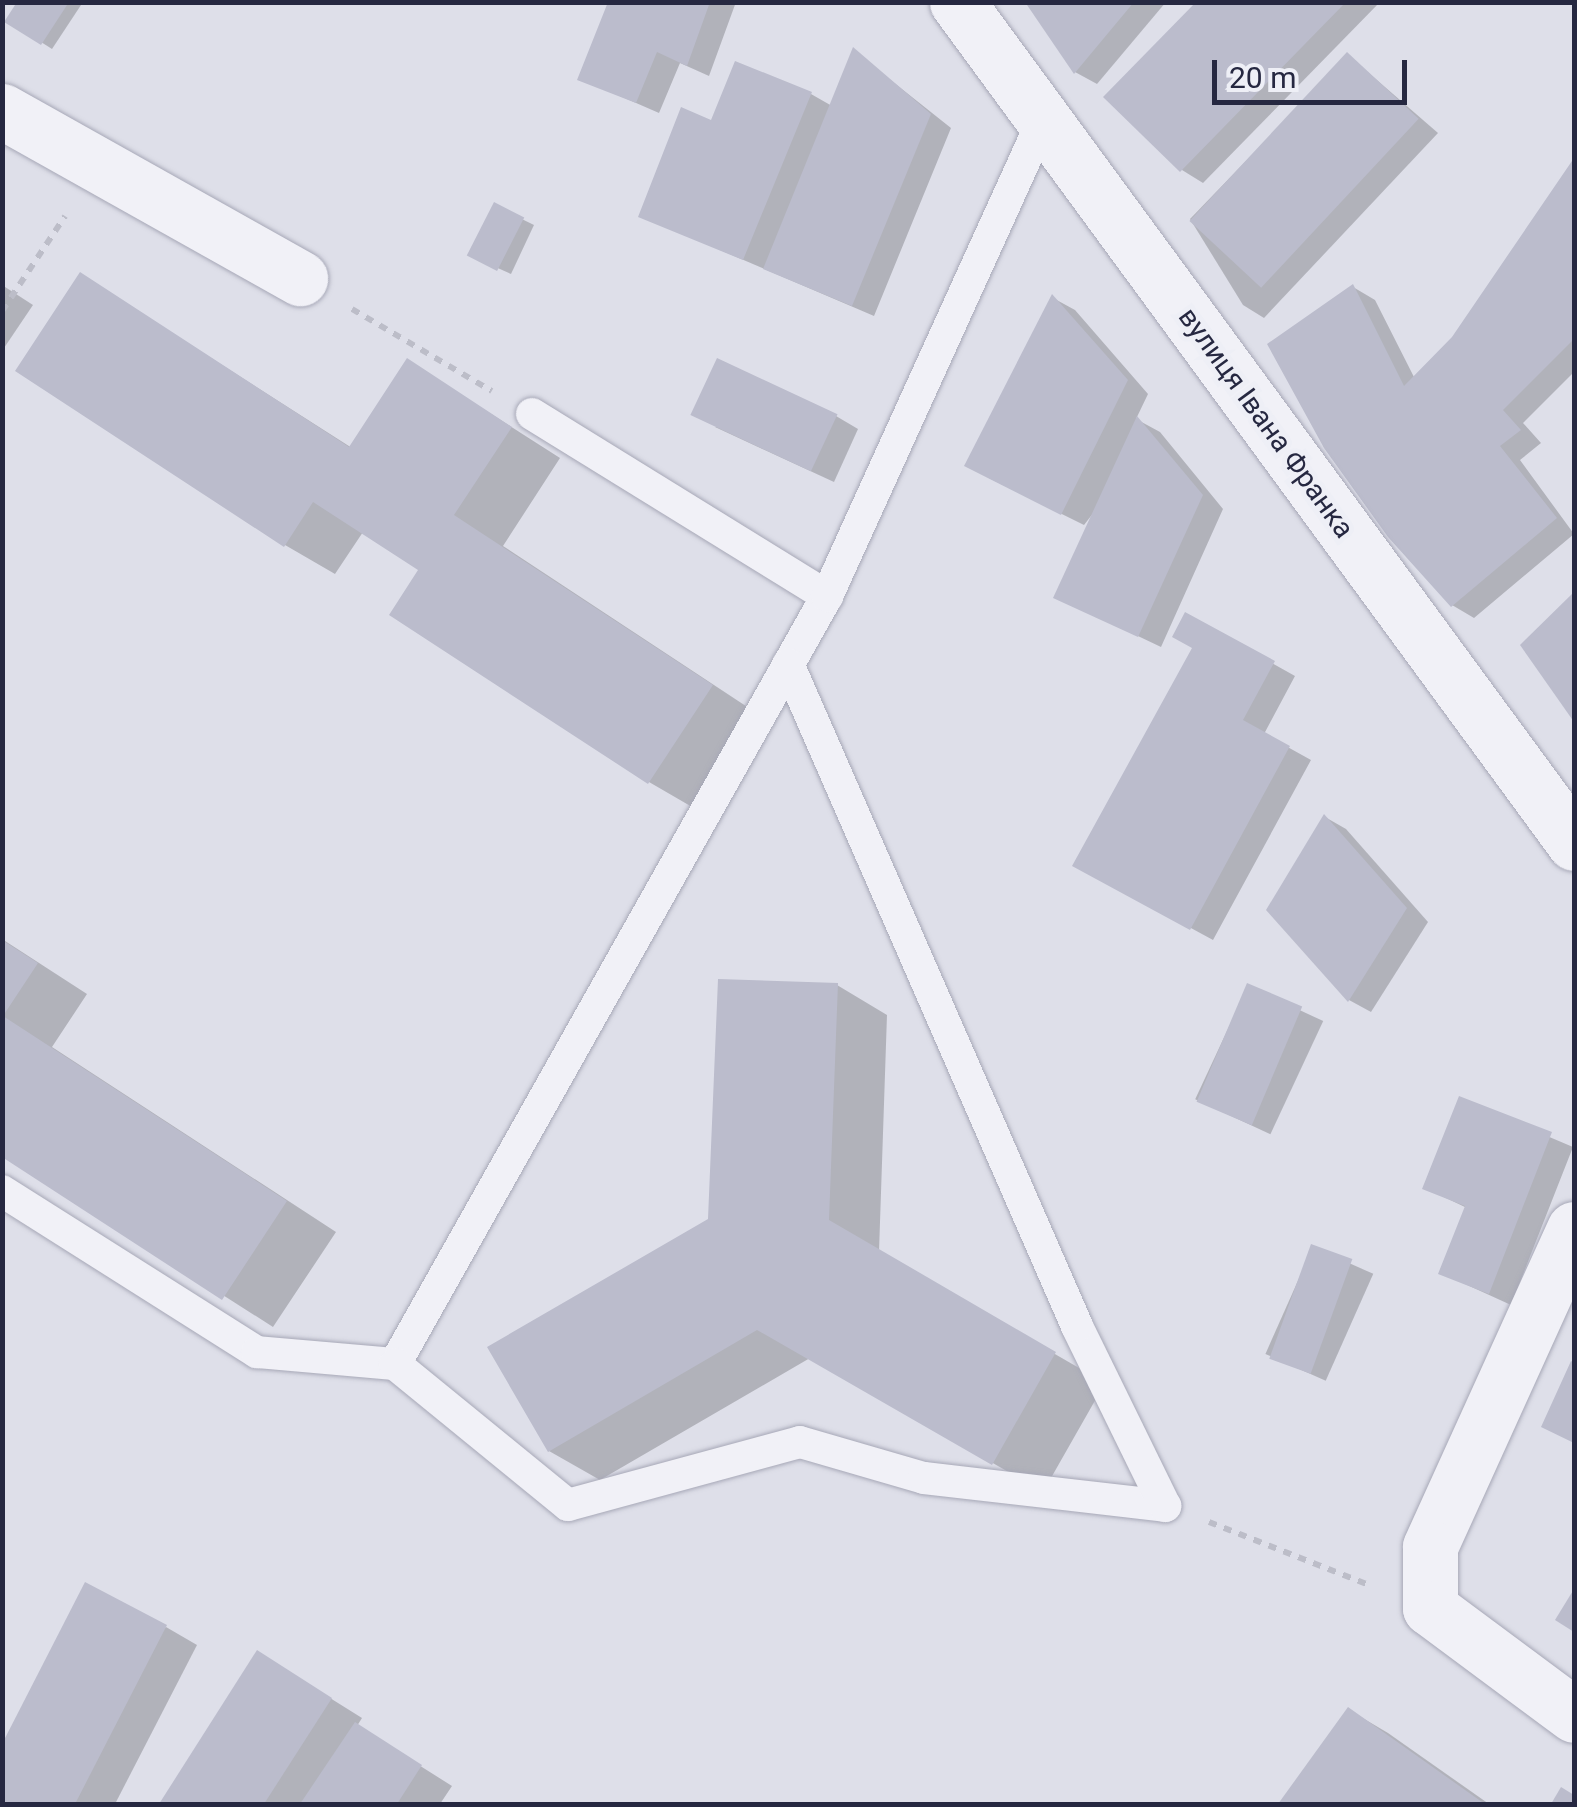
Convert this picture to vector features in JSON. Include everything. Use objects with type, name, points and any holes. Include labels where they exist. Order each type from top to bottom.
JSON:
[{"type":"street","name":"вулиця Івана Франка","points":[[956,2],[1574,844]]},
{"type":"street","points":[[2,111],[300,278]]},
{"type":"street","points":[[1574,1229],[1430,1547],[1430,1608],[1574,1715]]},
{"type":"lane","points":[[395,1364],[827,596],[1043,120]]},
{"type":"lane","points":[[532,414],[827,596]]},
{"type":"lane","points":[[788,664],[1077,1326],[1166,1506]]},
{"type":"lane","points":[[2,1191],[257,1352],[395,1364],[568,1505],[800,1442],[924,1478],[1166,1506]]},
{"type":"path","points":[[2,311],[99,165]]},
{"type":"path","points":[[300,278],[532,414]]},
{"type":"path","points":[[1166,1506],[1430,1608]]},
{"type":"building","points":[[17,2],[69,2],[41,45],[4,22]]},
{"type":"building","points":[[608,2],[710,2],[687,66],[657,52],[636,103],[577,80]]},
{"type":"building","points":[[1025,2],[1134,2],[1074,74]]},
{"type":"building","points":[[1196,2],[1346,2],[1180,172],[1103,97]]},
{"type":"building","points":[[853,47],[931,114],[852,306],[763,269]]},
{"type":"building","points":[[1347,52],[1419,119],[1261,288],[1189,221]]},
{"type":"building","points":[[735,61],[812,92],[743,260],[638,217],[681,107],[711,120]]},
{"type":"building","points":[[1574,158],[1574,339],[1503,410],[1521,430],[1500,446],[1557,518],[1451,607],[1388,537],[1324,448],[1267,344],[1353,284],[1404,386],[1452,337]]},
{"type":"building","points":[[494,202],[524,217],[497,271],[467,255]]},
{"type":"building","points":[[80,272],[349,447],[407,358],[512,427],[454,515],[713,685],[648,784],[389,615],[418,570],[313,502],[284,547],[15,371]]},
{"type":"building","points":[[1052,294],[1128,380],[1061,515],[964,466]]},
{"type":"building","points":[[717,358],[838,414],[811,471],[690,415]]},
{"type":"building","points":[[1137,416],[1203,495],[1138,637],[1053,598]]},
{"type":"building","points":[[1574,592],[1574,722],[1520,645]]},
{"type":"building","points":[[1185,612],[1275,661],[1243,720],[1290,746],[1190,930],[1072,866],[1192,648],[1172,637]]},
{"type":"building","points":[[1324,814],[1407,908],[1348,1002],[1266,910]]},
{"type":"building","points":[[2,940],[38,963],[3,1016],[287,1201],[222,1300],[2,1157]]},
{"type":"building","points":[[718,979],[838,983],[829,1220],[1056,1352],[992,1465],[757,1330],[548,1452],[487,1347],[708,1219]]},
{"type":"building","points":[[1247,983],[1302,1006],[1252,1125],[1197,1102]]},
{"type":"building","points":[[1459,1096],[1552,1132],[1489,1294],[1438,1274],[1465,1206],[1422,1189]]},
{"type":"building","points":[[1311,1244],[1352,1259],[1311,1374],[1269,1359]]},
{"type":"building","points":[[1571,1361],[1574,1363],[1574,1443],[1541,1427]]},
{"type":"building","points":[[85,1582],[167,1625],[75,1804],[2,1804],[2,1744]]},
{"type":"building","points":[[1574,1589],[1574,1632],[1555,1620]]},
{"type":"building","points":[[257,1650],[332,1698],[264,1804],[159,1804]]},
{"type":"building","points":[[1348,1707],[1482,1802],[1278,1804]]},
{"type":"building","points":[[355,1722],[422,1765],[397,1804],[300,1804]]},
{"type":"building","points":[[1561,1787],[1574,1795],[1574,1804],[1551,1804]]}]
